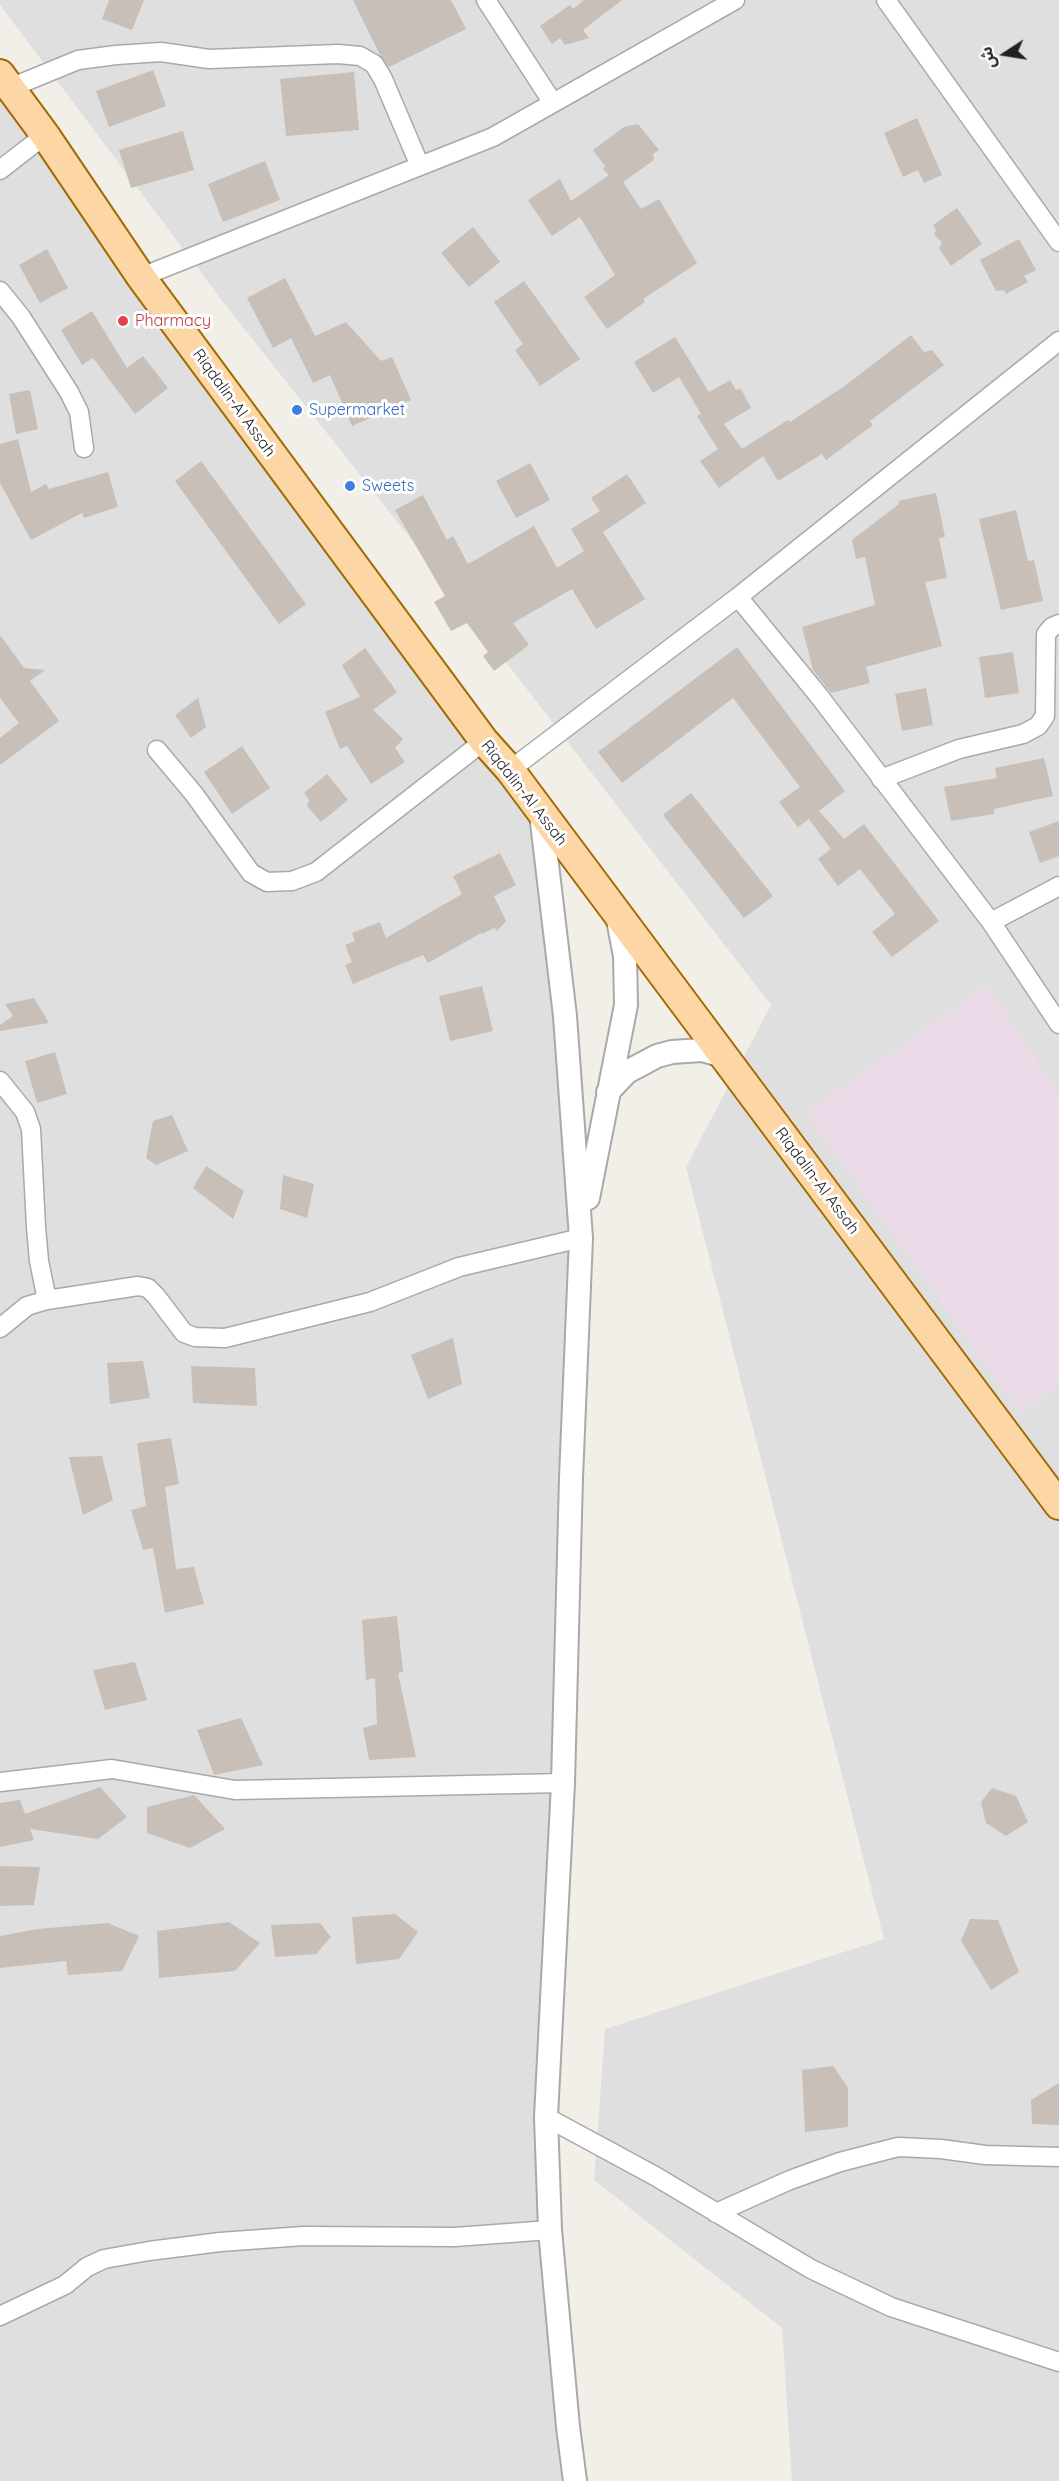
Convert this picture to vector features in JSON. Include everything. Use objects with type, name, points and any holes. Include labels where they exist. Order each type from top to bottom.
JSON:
[{"type":"main road","name":"Riqdalin-Al Assah","points":[[5,81],[45,135],[141,277],[484,741],[510,770],[1059,1505]]},
{"type":"street","points":[[486,0],[553,103]]},
{"type":"street","points":[[141,277],[493,136],[735,0]]},
{"type":"street","points":[[886,0],[1059,242]]},
{"type":"street","points":[[5,81],[78,60],[116,55],[161,52],[209,58],[338,54],[360,56],[374,64],[383,79],[420,166]]},
{"type":"street","points":[[0,170],[45,135]]},
{"type":"street","points":[[0,291],[21,317],[69,392],[79,412],[84,448]]},
{"type":"street","points":[[510,770],[738,597],[1059,342]]},
{"type":"street","points":[[738,597],[819,696],[992,922],[1059,1024]]},
{"type":"street","points":[[881,779],[959,749],[1023,734],[1038,726],[1045,716],[1046,634],[1052,627],[1059,624]]},
{"type":"street","points":[[157,750],[194,794],[251,873],[267,882],[292,881],[316,872],[484,741]]},
{"type":"street","points":[[541,814],[565,1016],[581,1238],[571,1478],[563,1783],[546,2117],[550,2230],[575,2481]]},
{"type":"street","points":[[992,922],[1059,886]]},
{"type":"street","points":[[581,1238],[626,1005],[625,956],[616,912]]},
{"type":"street","points":[[608,1092],[627,1072],[657,1056],[672,1052],[702,1050],[723,1056]]},
{"type":"street","points":[[0,1082],[25,1112],[31,1129],[39,1261],[47,1300]]},
{"type":"street","points":[[0,1328],[27,1306],[47,1300],[138,1286],[148,1288],[156,1296],[184,1333],[225,1338],[370,1302],[459,1267],[581,1238]]},
{"type":"street","points":[[0,1782],[112,1769],[235,1790],[563,1783]]},
{"type":"street","points":[[546,2117],[811,2269],[891,2307],[1059,2362]]},
{"type":"street","points":[[716,2213],[790,2180],[840,2162],[898,2147],[941,2149],[985,2155],[1059,2157]]},
{"type":"street","points":[[0,2316],[65,2285],[87,2267],[104,2259],[149,2251],[220,2242],[303,2236],[455,2237],[550,2230]]},
{"type":"shaded area","points":[[0,0],[1059,0],[1059,2481],[792,2481],[782,2328],[594,2180],[605,2029],[884,1939],[686,1167],[771,1005],[407,534],[223,302],[0,5]]},
{"type":"shaded area","points":[[0,74],[541,814],[576,1162],[546,2117],[577,2481],[0,2481]]},
{"type":"shaded area","points":[[986,986],[1059,1095],[1059,1385],[1021,1414],[807,1113]]},
{"type":"building","points":[[109,0],[144,0],[132,30],[102,19]]},
{"type":"building","points":[[353,0],[451,0],[466,29],[389,67],[380,55]]},
{"type":"building","points":[[584,0],[622,0],[583,30],[589,38],[565,45],[560,38],[552,44],[540,26],[570,5],[573,9]]},
{"type":"building","points":[[153,70],[166,106],[109,127],[96,91]]},
{"type":"building","points":[[354,72],[359,130],[286,136],[280,79]]},
{"type":"building","points":[[917,118],[942,175],[924,183],[918,170],[903,177],[884,133]]},
{"type":"building","points":[[638,124],[659,150],[653,154],[654,160],[623,182],[641,209],[659,199],[697,263],[643,299],[645,302],[607,329],[584,297],[615,275],[580,217],[552,236],[528,200],[560,179],[571,201],[609,175],[603,169],[605,166],[593,150],[624,127]]},
{"type":"building","points":[[183,131],[194,170],[131,188],[119,150]]},
{"type":"building","points":[[265,161],[280,200],[223,222],[208,184]]},
{"type":"building","points":[[957,208],[982,244],[951,266],[939,248],[942,243],[934,234],[936,230],[933,225]]},
{"type":"building","points":[[473,227],[500,262],[469,287],[441,253]]},
{"type":"building","points":[[1019,239],[1036,270],[1024,276],[1028,282],[1006,294],[1004,290],[996,291],[980,260]]},
{"type":"building","points":[[47,249],[68,288],[40,303],[19,265]]},
{"type":"building","points":[[285,278],[315,336],[346,322],[381,361],[392,357],[411,400],[352,426],[330,375],[313,383],[291,338],[273,348],[247,298]]},
{"type":"building","points":[[524,281],[580,359],[540,386],[515,350],[523,344],[494,302]]},
{"type":"building","points":[[92,311],[127,368],[143,356],[168,388],[135,414],[93,358],[82,365],[61,330]]},
{"type":"building","points":[[911,335],[924,352],[932,350],[944,365],[870,421],[873,425],[826,460],[822,454],[778,481],[763,456],[719,488],[700,461],[718,449],[697,416],[701,414],[679,377],[653,393],[634,362],[675,337],[709,392],[730,380],[736,390],[741,389],[751,408],[724,424],[742,449],[788,420],[790,422],[846,385]]},
{"type":"building","points":[[30,390],[38,429],[16,434],[9,394]]},
{"type":"building","points":[[18,439],[31,492],[46,484],[49,489],[108,472],[118,507],[84,518],[82,513],[31,540],[0,483],[0,444]]},
{"type":"building","points":[[201,461],[306,604],[279,624],[175,481]]},
{"type":"building","points":[[530,463],[550,500],[516,518],[496,481]]},
{"type":"building","points":[[627,474],[646,503],[603,532],[645,599],[596,629],[572,589],[513,623],[529,645],[494,671],[483,656],[488,652],[467,623],[451,631],[434,602],[445,596],[395,510],[423,495],[447,540],[453,536],[468,564],[534,526],[557,568],[584,551],[571,529],[600,511],[591,498]]},
{"type":"building","points":[[936,493],[945,537],[939,538],[947,578],[925,582],[942,646],[866,667],[870,683],[831,693],[813,670],[802,627],[875,605],[865,557],[856,559],[852,540],[899,504],[898,501]]},
{"type":"building","points":[[1016,510],[1028,561],[1034,560],[1043,601],[1001,610],[979,519]]},
{"type":"building","points":[[0,635],[24,668],[45,670],[30,681],[59,721],[0,765],[0,738],[19,723],[0,698]]},
{"type":"building","points":[[737,647],[845,791],[819,811],[844,839],[864,824],[939,921],[892,957],[872,932],[895,914],[860,869],[838,886],[818,859],[831,849],[809,819],[798,827],[779,802],[800,787],[733,698],[622,783],[598,752]]},
{"type":"building","points":[[365,648],[397,692],[373,710],[403,739],[395,748],[405,762],[371,784],[347,746],[340,749],[325,712],[360,697],[342,665]]},
{"type":"building","points":[[1013,652],[1019,693],[985,698],[979,657]]},
{"type":"building","points":[[926,688],[933,725],[902,731],[895,694]]},
{"type":"building","points":[[198,698],[206,727],[191,738],[175,715]]},
{"type":"building","points":[[242,746],[270,788],[232,814],[204,772]]},
{"type":"building","points":[[1044,758],[1053,796],[994,809],[994,814],[951,821],[944,787],[997,778],[995,768]]},
{"type":"building","points":[[327,774],[348,800],[321,822],[307,806],[309,800],[304,793]]},
{"type":"building","points":[[691,793],[773,896],[744,918],[663,815]]},
{"type":"building","points":[[1059,821],[1059,856],[1040,863],[1029,832]]},
{"type":"building","points":[[500,853],[516,885],[494,896],[506,921],[497,931],[494,928],[481,933],[428,963],[423,955],[353,984],[345,965],[352,962],[345,945],[355,941],[352,933],[380,922],[386,938],[462,894],[453,876]]},
{"type":"building","points":[[482,986],[493,1031],[450,1041],[439,996]]},
{"type":"building","points":[[34,998],[49,1023],[0,1031],[0,1025],[13,1016],[5,1004]]},
{"type":"building","points":[[55,1052],[67,1094],[37,1103],[25,1061]]},
{"type":"building","points":[[172,1115],[188,1151],[156,1165],[146,1158],[153,1121]]},
{"type":"building","points":[[206,1166],[244,1191],[233,1219],[193,1188]]},
{"type":"building","points":[[283,1175],[314,1184],[307,1218],[280,1209]]},
{"type":"building","points":[[453,1338],[462,1384],[428,1399],[411,1355]]},
{"type":"building","points":[[143,1361],[150,1398],[110,1404],[107,1363]]},
{"type":"building","points":[[191,1366],[255,1368],[257,1406],[193,1403]]},
{"type":"building","points":[[171,1438],[179,1484],[165,1487],[176,1569],[194,1567],[204,1604],[165,1613],[153,1548],[143,1550],[131,1510],[146,1506],[137,1443]]},
{"type":"building","points":[[102,1456],[113,1500],[83,1515],[69,1457]]},
{"type":"building","points":[[397,1616],[403,1672],[398,1673],[416,1757],[369,1760],[363,1728],[377,1724],[375,1678],[366,1680],[362,1620]]},
{"type":"building","points":[[135,1662],[147,1700],[105,1710],[93,1670]]},
{"type":"building","points":[[241,1718],[263,1765],[214,1775],[197,1730]]},
{"type":"building","points":[[100,1787],[127,1817],[98,1839],[30,1829],[34,1840],[0,1847],[0,1803],[20,1800],[25,1814]]},
{"type":"building","points":[[992,1788],[1016,1796],[1028,1822],[1006,1836],[986,1823],[981,1802]]},
{"type":"building","points":[[194,1795],[225,1829],[190,1848],[147,1833],[147,1807]]},
{"type":"building","points":[[0,1866],[40,1867],[34,1905],[0,1906]]},
{"type":"building","points":[[395,1914],[418,1932],[399,1959],[356,1964],[352,1917]]},
{"type":"building","points":[[970,1919],[998,1920],[1019,1972],[991,1990],[961,1941]]},
{"type":"building","points":[[229,1922],[260,1943],[235,1971],[159,1978],[157,1931]]},
{"type":"building","points":[[108,1923],[139,1936],[122,1971],[68,1975],[66,1961],[0,1968],[0,1936],[37,1929]]},
{"type":"building","points":[[320,1923],[331,1937],[316,1954],[275,1957],[271,1925]]},
{"type":"building","points":[[833,2066],[848,2088],[848,2127],[805,2132],[802,2070]]},
{"type":"building","points":[[1059,2083],[1059,2125],[1032,2124],[1031,2100]]},
{"type":"place","name":"Pharmacy","points":[[123,321]]},
{"type":"place","name":"Supermarket","points":[[297,410]]},
{"type":"place","name":"Sweets","points":[[350,486]]}]
